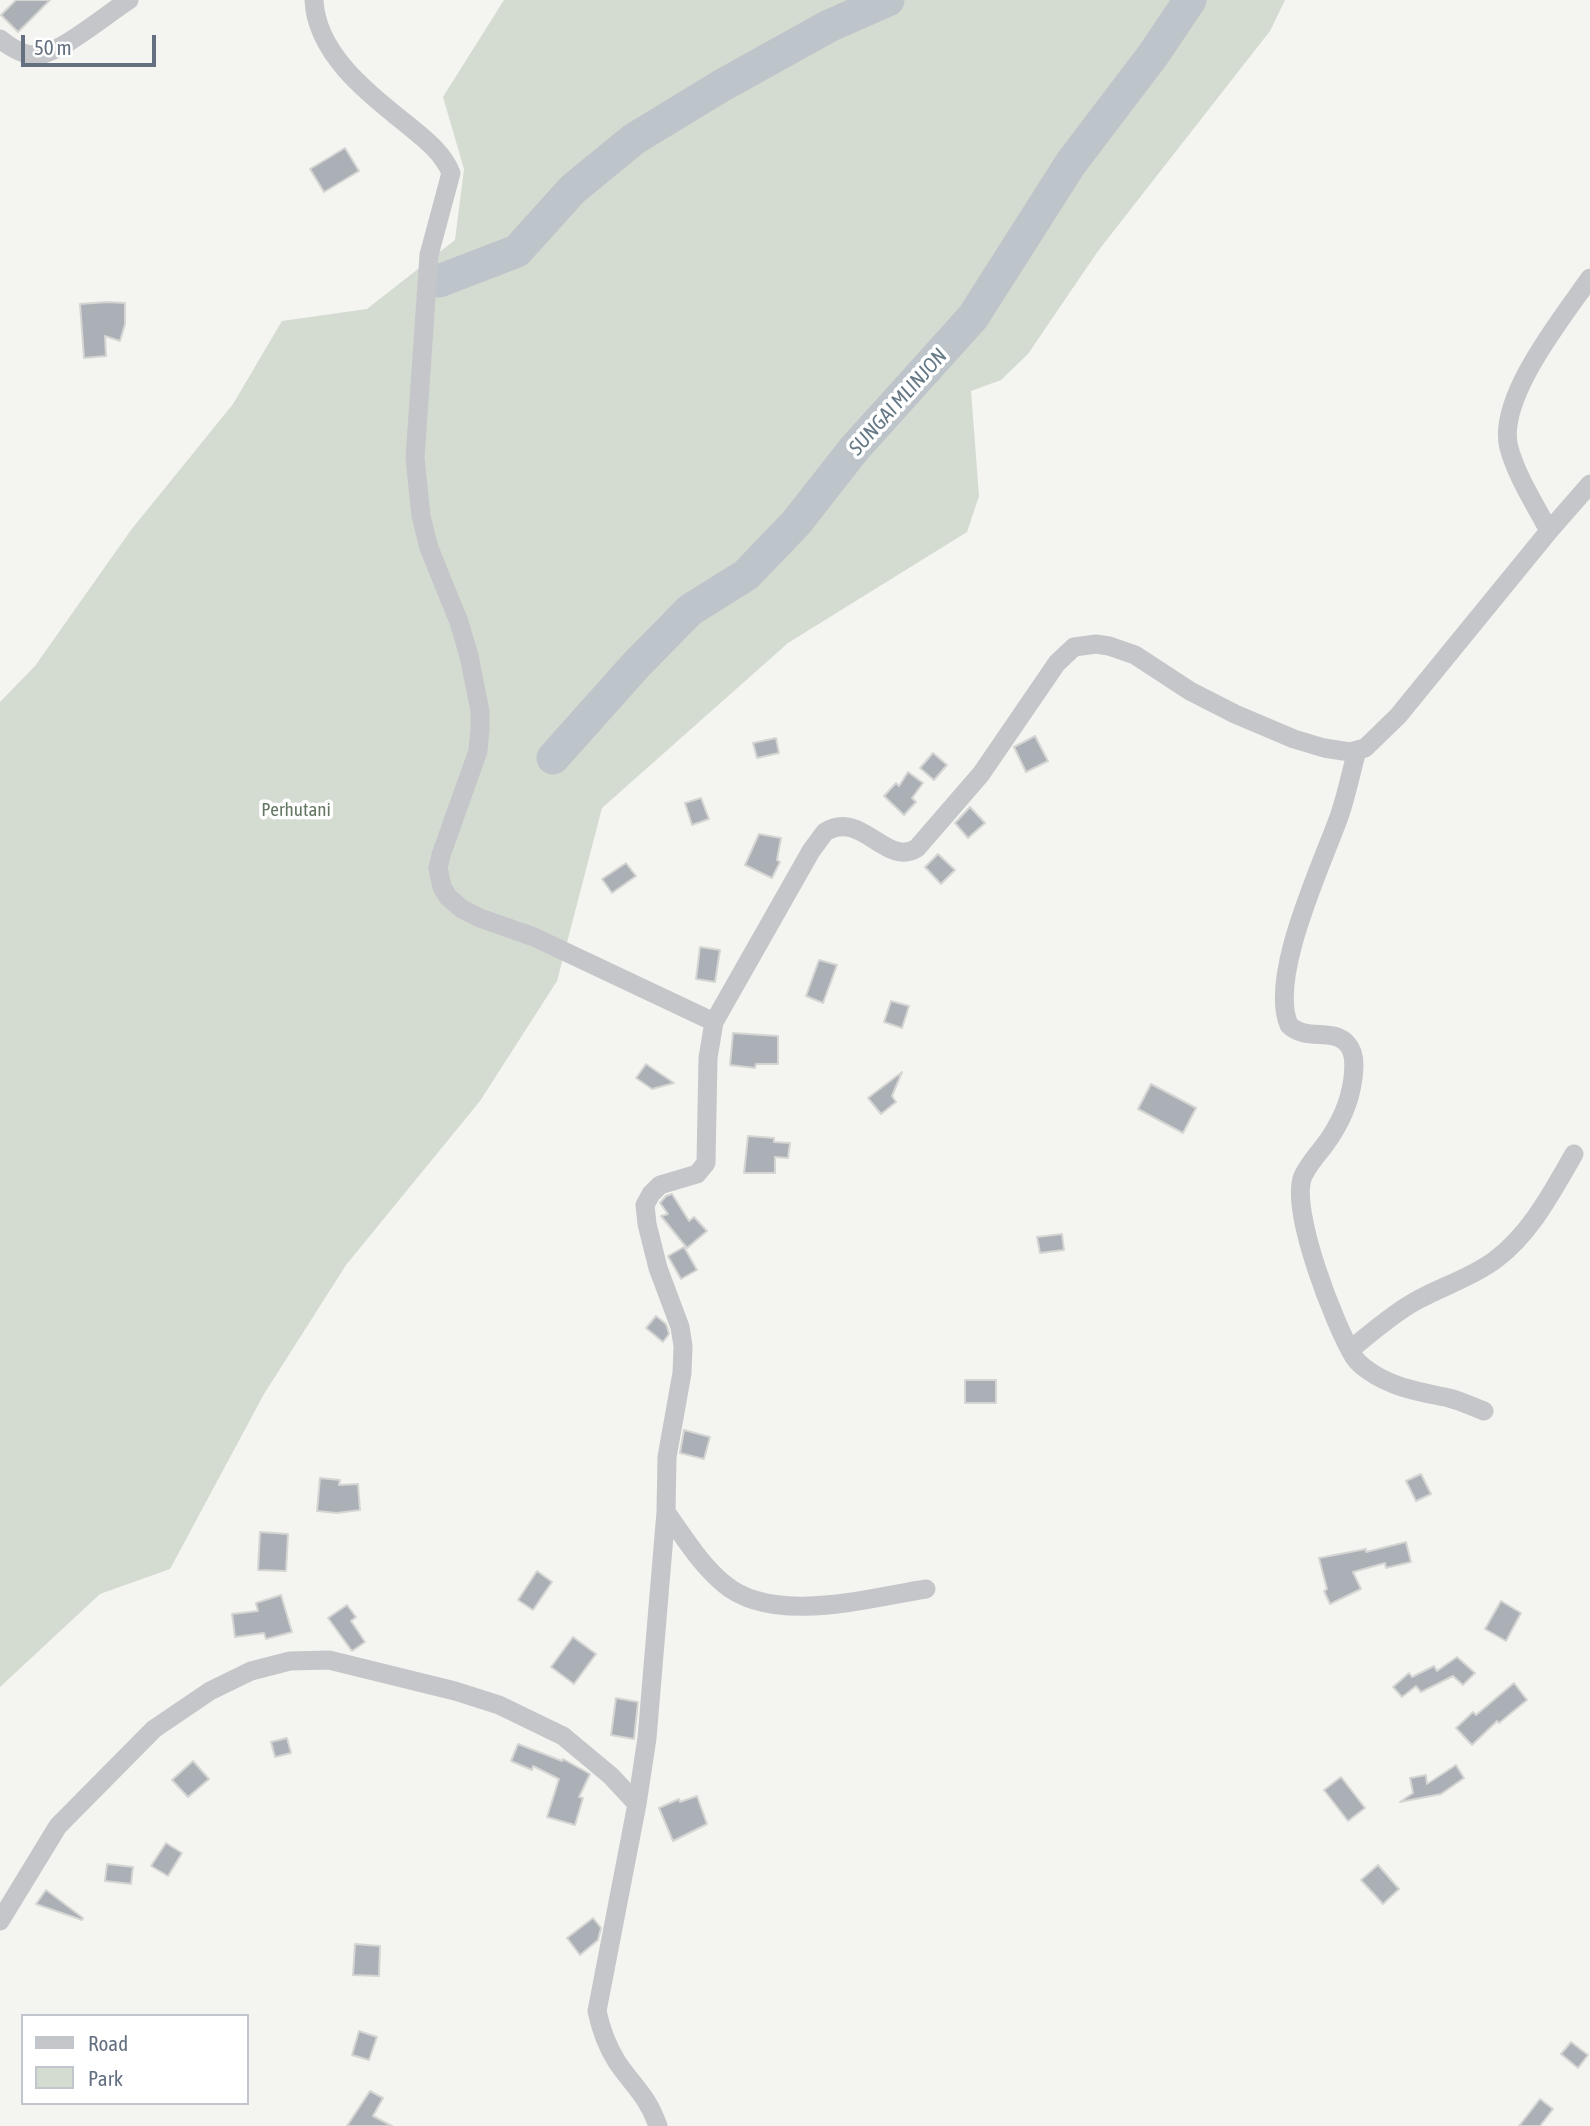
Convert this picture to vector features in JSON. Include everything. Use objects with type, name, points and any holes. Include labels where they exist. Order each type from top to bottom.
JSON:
[{"type":"street","points":[[0,39],[27,54],[44,54],[58,48],[129,0]]},
{"type":"street","points":[[314,0],[320,32],[331,50],[380,103],[432,145],[451,173],[429,255],[415,458],[421,516],[469,656],[480,711],[480,729],[478,751],[441,855],[438,868],[442,887],[448,897],[462,909],[480,918],[534,937],[714,1022]]},
{"type":"street","points":[[1549,531],[1508,446],[1508,418],[1519,387],[1590,278]]},
{"type":"street","points":[[658,2126],[650,2103],[618,2064],[608,2047],[597,2011],[647,1738],[666,1512],[667,1457],[682,1373],[683,1346],[680,1326],[658,1268],[645,1205],[660,1185],[697,1174],[706,1163],[708,1058],[714,1022],[811,851],[825,832],[839,825],[849,826],[899,851],[917,848],[981,774],[1057,663],[1074,647],[1096,644],[1135,655],[1190,691],[1234,714],[1294,739],[1344,752],[1357,751],[1372,742],[1398,716],[1590,484]]},
{"type":"street","points":[[1357,751],[1341,811],[1296,929],[1285,995],[1285,1015],[1292,1028],[1304,1035],[1333,1034],[1352,1050],[1355,1064],[1346,1108],[1307,1168],[1299,1189],[1299,1200],[1314,1262],[1350,1350],[1362,1366],[1384,1380],[1411,1391],[1452,1399],[1484,1411]]},
{"type":"street","points":[[1350,1350],[1406,1307],[1481,1269],[1506,1251],[1533,1222],[1574,1154]]},
{"type":"street","points":[[666,1512],[702,1562],[723,1583],[750,1600],[767,1604],[809,1606],[926,1589]]},
{"type":"street","points":[[0,1921],[58,1826],[154,1729],[220,1686],[251,1671],[290,1661],[329,1660],[455,1691],[499,1705],[563,1736],[611,1776],[637,1804]]},
{"type":"green space","name":"Perhutani","points":[[504,0],[1285,0],[1270,31],[1098,251],[1028,354],[1001,380],[971,391],[979,496],[967,532],[788,643],[602,808],[557,981],[480,1101],[346,1265],[264,1394],[170,1569],[100,1594],[0,1687],[0,702],[35,666],[131,530],[233,404],[282,321],[367,309],[455,240],[464,169],[443,97]]},
{"type":"building","points":[[16,0],[50,0],[18,32],[1,15]]},
{"type":"building","points":[[345,148],[359,171],[324,192],[310,169]]},
{"type":"building","points":[[125,303],[125,324],[120,341],[105,336],[106,356],[84,358],[80,304]]},
{"type":"building","points":[[1035,736],[1048,761],[1026,772],[1014,747]]},
{"type":"building","points":[[776,738],[779,753],[757,758],[753,743]]},
{"type":"building","points":[[933,753],[947,765],[934,780],[920,768]]},
{"type":"building","points":[[908,772],[923,783],[912,798],[916,802],[904,815],[884,796],[896,783],[899,786]]},
{"type":"building","points":[[701,798],[709,819],[692,825],[685,803]]},
{"type":"building","points":[[970,807],[985,823],[968,838],[955,823]]},
{"type":"building","points":[[759,834],[781,838],[777,860],[780,862],[772,878],[745,865]]},
{"type":"building","points":[[938,854],[955,870],[941,884],[925,867]]},
{"type":"building","points":[[626,863],[636,876],[612,893],[602,879]]},
{"type":"building","points":[[700,947],[720,950],[715,982],[696,979]]},
{"type":"building","points":[[819,960],[837,965],[823,1003],[806,996]]},
{"type":"building","points":[[891,1001],[909,1006],[902,1028],[884,1022]]},
{"type":"building","points":[[733,1033],[778,1036],[778,1064],[756,1064],[755,1068],[730,1065]]},
{"type":"building","points":[[646,1064],[674,1083],[652,1089],[636,1078]]},
{"type":"building","points":[[902,1072],[892,1096],[896,1102],[881,1114],[868,1098]]},
{"type":"building","points":[[1151,1084],[1196,1108],[1183,1133],[1138,1109]]},
{"type":"building","points":[[748,1136],[774,1138],[774,1142],[790,1143],[788,1158],[775,1157],[775,1173],[744,1173]]},
{"type":"building","points":[[672,1194],[689,1221],[694,1217],[707,1231],[687,1248],[661,1216],[668,1214],[660,1203]]},
{"type":"building","points":[[1062,1234],[1064,1250],[1040,1253],[1037,1237]]},
{"type":"building","points":[[684,1247],[697,1270],[681,1279],[668,1256]]},
{"type":"building","points":[[656,1316],[666,1324],[668,1330],[669,1334],[663,1342],[646,1328]]},
{"type":"building","points":[[965,1380],[996,1380],[996,1403],[965,1403]]},
{"type":"building","points":[[684,1430],[710,1437],[704,1459],[680,1453]]},
{"type":"building","points":[[1421,1474],[1431,1494],[1416,1501],[1406,1481]]},
{"type":"building","points":[[320,1478],[340,1480],[339,1485],[358,1484],[360,1510],[337,1513],[317,1511]]},
{"type":"building","points":[[260,1532],[288,1534],[286,1571],[258,1570]]},
{"type":"building","points":[[1406,1542],[1411,1562],[1386,1568],[1385,1563],[1353,1572],[1361,1589],[1330,1604],[1324,1591],[1327,1589],[1319,1558],[1366,1549],[1366,1552]]},
{"type":"building","points":[[537,1571],[552,1582],[533,1610],[518,1600]]},
{"type":"building","points":[[281,1595],[292,1632],[266,1639],[264,1633],[235,1637],[232,1614],[258,1611],[256,1603]]},
{"type":"building","points":[[1501,1601],[1521,1613],[1506,1641],[1485,1629]]},
{"type":"building","points":[[347,1605],[356,1617],[351,1621],[365,1642],[352,1651],[328,1618]]},
{"type":"building","points":[[573,1637],[596,1654],[574,1684],[551,1667]]},
{"type":"building","points":[[1457,1657],[1475,1673],[1463,1685],[1453,1676],[1421,1692],[1416,1686],[1402,1697],[1393,1687],[1409,1673],[1412,1677],[1434,1666],[1437,1671]]},
{"type":"building","points":[[1514,1683],[1527,1700],[1499,1723],[1497,1721],[1472,1745],[1456,1728],[1473,1712],[1476,1715]]},
{"type":"building","points":[[616,1698],[638,1702],[634,1739],[611,1735]]},
{"type":"building","points":[[287,1738],[291,1753],[275,1757],[271,1742]]},
{"type":"building","points":[[518,1744],[562,1761],[563,1759],[590,1774],[579,1797],[583,1798],[575,1825],[547,1817],[559,1779],[533,1766],[532,1770],[511,1761]]},
{"type":"building","points":[[193,1761],[209,1779],[188,1797],[172,1780]]},
{"type":"building","points":[[1456,1765],[1464,1778],[1441,1794],[1400,1802],[1413,1793],[1410,1778],[1426,1775],[1427,1784]]},
{"type":"building","points":[[1341,1777],[1365,1808],[1348,1821],[1324,1790]]},
{"type":"building","points":[[697,1796],[707,1824],[673,1841],[659,1808],[679,1799],[680,1802]]},
{"type":"building","points":[[166,1843],[182,1853],[168,1876],[151,1866]]},
{"type":"building","points":[[107,1864],[133,1867],[131,1884],[105,1881]]},
{"type":"building","points":[[1378,1865],[1399,1889],[1383,1904],[1361,1880]]},
{"type":"building","points":[[46,1890],[83,1918],[82,1920],[36,1904]]},
{"type":"building","points":[[593,1918],[601,1928],[598,1940],[580,1955],[567,1938]]},
{"type":"building","points":[[355,1944],[380,1946],[379,1976],[353,1975]]},
{"type":"building","points":[[359,2031],[377,2037],[369,2060],[352,2055]]},
{"type":"building","points":[[1571,2042],[1588,2055],[1578,2068],[1561,2054]]},
{"type":"building","points":[[370,2091],[383,2098],[373,2116],[392,2126],[347,2126]]},
{"type":"building","points":[[1540,2099],[1553,2109],[1540,2126],[1519,2126]]},
{"type":"waterway","name":"SUNGAI MLINJON","points":[[439,281],[517,251],[573,189],[634,139],[721,86],[829,26],[888,0]]},
{"type":"waterway","name":"SUNGAI MLINJON","points":[[553,758],[636,665],[690,610],[746,575],[796,523],[854,449],[973,317],[1071,163],[1153,55],[1190,0]]}]
